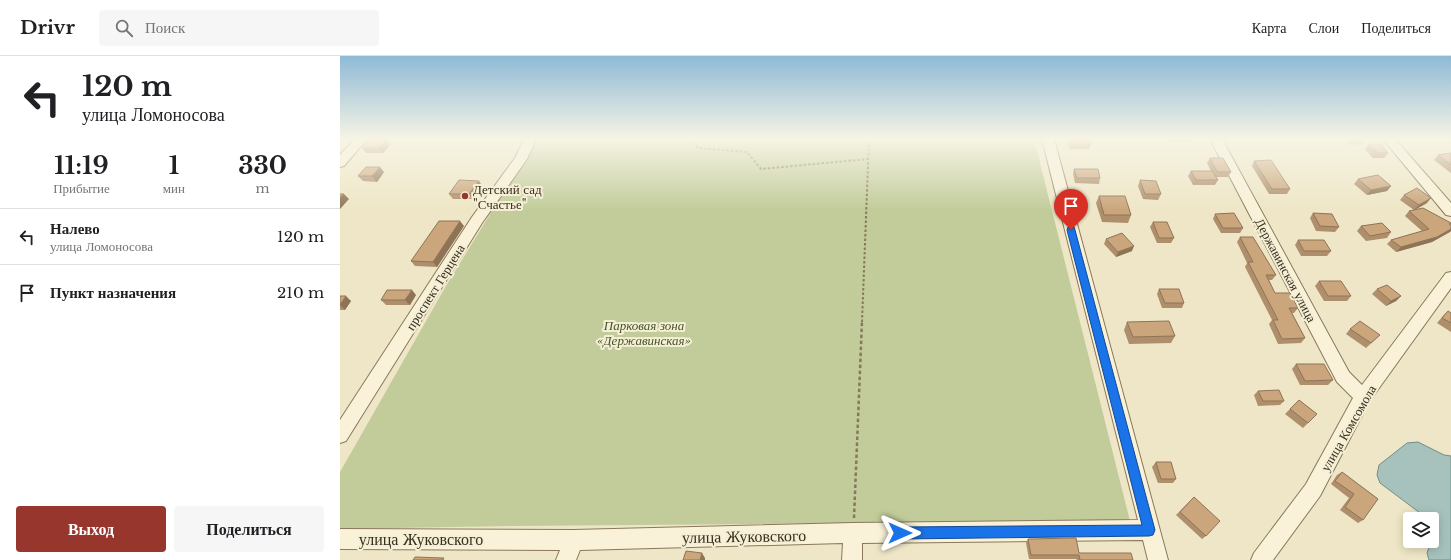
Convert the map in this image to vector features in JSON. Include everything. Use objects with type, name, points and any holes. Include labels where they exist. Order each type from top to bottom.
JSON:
[{"type":"street","name":"проспект Герцена","points":[[340,436],[477,220],[518,163]]},
{"type":"street","points":[[1054,163],[1158,560]]},
{"type":"street","name":"Державинская улица","points":[[1229,163],[1343,376],[1363,397]]},
{"type":"street","points":[[1409,163],[1451,212]]},
{"type":"street","name":"улица Комсомола","points":[[1261,560],[1313,490],[1363,397],[1451,278]]},
{"type":"street","name":"улица Жуковского","points":[[340,539],[573,540],[853,533],[1149,530]]},
{"type":"street","points":[[852,560],[853,533]]},
{"type":"street","points":[[566,560],[573,540]]},
{"type":"path","points":[[756,163],[761,169],[838,163]]},
{"type":"path","points":[[853,533],[868,163]]},
{"type":"green space","name":"Парковая зона «Державинская»","points":[[522,163],[1040,163],[1130,521],[513,526],[340,529],[340,472],[446,286]]},
{"type":"water","points":[[1418,442],[1444,455],[1451,456],[1451,560],[1429,560],[1427,553],[1429,548],[1439,548],[1439,512],[1419,512],[1380,483],[1377,475],[1379,465],[1407,443]]},
{"type":"building","points":[[1212,163],[1226,163],[1231,172],[1217,172]]},
{"type":"building","points":[[1255,163],[1273,163],[1290,189],[1272,189]]},
{"type":"building","points":[[366,167],[380,167],[372,176],[358,176]]},
{"type":"building","points":[[1074,169],[1098,169],[1100,178],[1077,178]]},
{"type":"building","points":[[1191,171],[1212,171],[1218,180],[1196,180]]},
{"type":"building","points":[[1378,175],[1391,186],[1371,190],[1358,179]]},
{"type":"building","points":[[459,180],[479,181],[469,194],[449,194]]},
{"type":"building","points":[[1140,180],[1156,181],[1161,194],[1145,194]]},
{"type":"building","points":[[1417,188],[1431,198],[1419,205],[1404,195]]},
{"type":"building","points":[[1099,196],[1125,196],[1131,215],[1104,215]]},
{"type":"building","points":[[1423,208],[1451,223],[1449,224],[1451,225],[1451,229],[1437,237],[1401,247],[1391,240],[1429,229],[1409,211]]},
{"type":"building","points":[[1234,213],[1243,228],[1223,228],[1215,214]]},
{"type":"building","points":[[1313,213],[1332,214],[1339,227],[1320,226]]},
{"type":"building","points":[[439,221],[460,221],[433,262],[411,261]]},
{"type":"building","points":[[1153,222],[1167,222],[1174,238],[1159,238]]},
{"type":"building","points":[[1382,223],[1391,232],[1370,236],[1361,226]]},
{"type":"building","points":[[1122,233],[1134,246],[1118,252],[1106,239]]},
{"type":"building","points":[[1240,237],[1253,237],[1276,275],[1266,275],[1275,293],[1290,293],[1298,308],[1289,308],[1305,338],[1282,339],[1273,320],[1278,320],[1248,262],[1253,262]]},
{"type":"building","points":[[1298,240],[1324,240],[1331,251],[1304,251]]},
{"type":"building","points":[[1319,281],[1341,281],[1351,296],[1328,296]]},
{"type":"building","points":[[1387,285],[1401,296],[1391,301],[1377,289]]},
{"type":"building","points":[[1159,289],[1179,289],[1184,303],[1165,303]]},
{"type":"building","points":[[387,290],[412,290],[405,300],[381,300]]},
{"type":"building","points":[[340,296],[346,296],[340,305]]},
{"type":"building","points":[[1448,311],[1451,313],[1451,323],[1442,318]]},
{"type":"building","points":[[1169,321],[1175,336],[1133,337],[1127,322]]},
{"type":"building","points":[[1360,321],[1380,335],[1371,343],[1350,329]]},
{"type":"building","points":[[1296,364],[1324,364],[1333,380],[1305,381]]},
{"type":"building","points":[[1279,390],[1284,401],[1263,401],[1258,391]]},
{"type":"building","points":[[1299,400],[1317,414],[1308,423],[1290,409]]},
{"type":"building","points":[[1156,462],[1171,462],[1176,479],[1161,479]]},
{"type":"building","points":[[1342,472],[1378,499],[1363,520],[1345,507],[1354,494],[1335,481]]},
{"type":"building","points":[[1194,497],[1220,521],[1206,536],[1180,512]]},
{"type":"building","points":[[1076,538],[1079,553],[1131,553],[1133,560],[1080,560],[1079,555],[1031,555],[1028,539]]},
{"type":"building","points":[[686,551],[702,553],[700,560],[683,560]]},
{"type":"building","points":[[415,557],[444,558],[443,560],[413,560]]},
{"type":"place","name":"Детский сад \"Счастье\"","points":[[465,196]]},
{"type":"route","points":[[900,533],[1149,530],[1071,230]]}]
